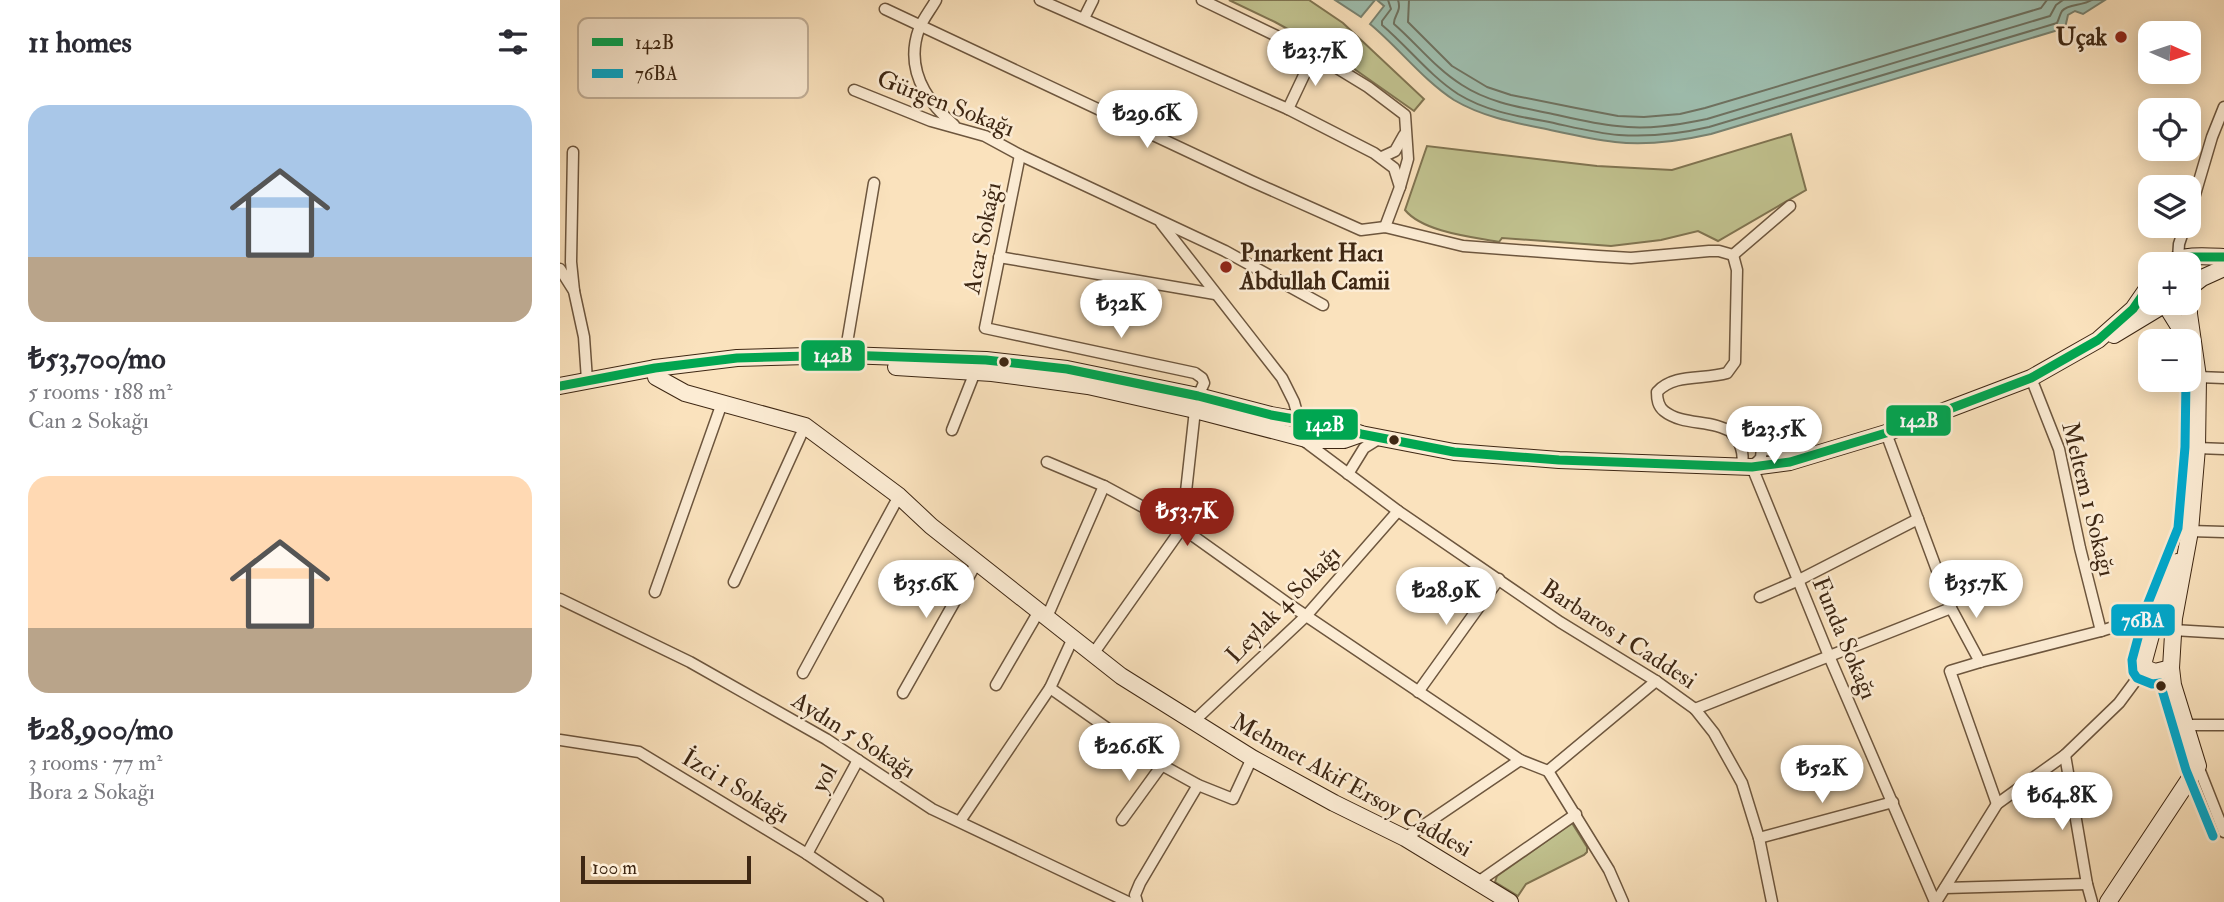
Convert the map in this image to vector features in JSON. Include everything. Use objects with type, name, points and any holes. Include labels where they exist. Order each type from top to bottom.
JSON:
[{"type":"main road","points":[[2201,259],[2224,257]]},
{"type":"main road","points":[[2201,279],[2224,268]]},
{"type":"main road","points":[[675,370],[792,364],[975,372],[1088,386],[1299,420],[1454,452],[1559,460],[1747,467],[1801,459],[1886,433],[2031,378],[2098,340],[2138,302]]},
{"type":"main road","points":[[2098,340],[2110,337],[2145,315]]},
{"type":"main road","points":[[560,386],[587,380],[675,370],[737,358],[845,355],[986,360],[1067,369],[1197,403],[1299,438],[1330,442],[1361,434]]},
{"type":"main road","points":[[675,370],[685,393]]},
{"type":"main road","points":[[560,396],[655,373]]},
{"type":"main road","name":"Mehmet Akif Ersoy Caddesi","points":[[655,373],[685,393],[806,426],[899,496],[931,526],[1121,676],[1252,758],[1405,838],[1510,902]]},
{"type":"main road","points":[[2108,902],[2198,766],[2173,685],[2171,668],[2173,631],[2190,531],[2197,448],[2198,392]]},
{"type":"main road","points":[[1299,420],[1299,438]]},
{"type":"main road","points":[[2171,668],[2155,672],[2146,668],[2144,661],[2157,613],[2190,531]]},
{"type":"main road","points":[[2157,613],[2173,631]]},
{"type":"main road","points":[[2147,644],[2162,642],[2173,631]]},
{"type":"street","points":[[936,0],[920,27],[913,64],[922,89],[939,112],[957,127]]},
{"type":"street","points":[[1040,0],[1289,109],[1382,157],[1394,168],[1400,187]]},
{"type":"street","points":[[1084,18],[1093,0]]},
{"type":"street","points":[[1202,0],[1314,54],[1368,87],[1405,115],[1408,159],[1385,227]]},
{"type":"street","points":[[885,9],[1361,230],[1385,227],[1463,246],[1631,258],[1709,251],[1733,256]]},
{"type":"street","points":[[1289,109],[1314,54]]},
{"type":"street","name":"Gürgen Sokağı","points":[[855,90],[931,121],[985,136],[1226,251],[1323,305]]},
{"type":"street","points":[[2201,175],[2224,107]]},
{"type":"street","points":[[1382,157],[1395,151],[1405,134]]},
{"type":"street","points":[[573,152],[571,262],[584,337],[587,380]]},
{"type":"street","name":"Acar Sokağı","points":[[1020,155],[985,328],[1195,373],[1204,383],[1197,403]]},
{"type":"street","points":[[845,355],[874,183]]},
{"type":"street","points":[[1733,256],[1790,206]]},
{"type":"street","points":[[1158,220],[1282,378],[1294,402],[1299,420]]},
{"type":"street","points":[[1733,256],[1737,270],[1735,362],[1727,373],[1673,381],[1662,386],[1657,392],[1657,402],[1661,409],[1670,415],[1716,426],[1762,447],[1801,459]]},
{"type":"street","points":[[999,257],[1215,294]]},
{"type":"street","points":[[560,269],[574,291]]},
{"type":"street","points":[[952,430],[975,372]]},
{"type":"street","points":[[2201,377],[2224,378]]},
{"type":"street","name":"Meltem 1 Sokağı","points":[[2031,378],[2060,449],[2080,548],[2101,631]]},
{"type":"street","points":[[655,593],[722,403]]},
{"type":"street","points":[[1093,654],[1182,528],[1197,403]]},
{"type":"street","points":[[734,582],[806,426]]},
{"type":"street","name":"Funda Sokağı","points":[[1730,432],[1741,445],[1747,467],[1936,902]]},
{"type":"street","points":[[1886,433],[1951,608],[1980,662]]},
{"type":"street","points":[[1357,457],[1361,434]]},
{"type":"street","name":"Barbaros 1 Caddesi","points":[[1299,438],[1398,511],[1560,622],[1657,681],[1695,709],[1714,733],[1742,783],[1759,838],[1772,902]]},
{"type":"street","points":[[1348,474],[1357,457],[1370,443],[1380,438]]},
{"type":"street","points":[[1747,467],[1760,458],[1762,447]]},
{"type":"street","points":[[2197,448],[2224,449]]},
{"type":"street","points":[[1047,462],[1104,486],[1182,528],[1306,616],[1520,760],[1548,771],[1609,870],[1623,902]]},
{"type":"street","points":[[996,685],[1043,614],[1104,486]]},
{"type":"street","points":[[803,673],[899,496]]},
{"type":"street","name":"Leylak 4 Sokağı","points":[[1193,722],[1306,616],[1398,511]]},
{"type":"street","points":[[1760,597],[1918,519]]},
{"type":"street","points":[[2190,531],[2224,532]]},
{"type":"street","points":[[903,693],[977,562]]},
{"type":"street","points":[[1418,692],[1499,579]]},
{"type":"street","name":"Aydın 5 Sokağı","points":[[560,599],[690,662],[826,739],[932,809],[1128,902]]},
{"type":"street","points":[[1695,709],[1951,608]]},
{"type":"street","points":[[1997,804],[1950,671],[2101,631],[2157,613]]},
{"type":"street","points":[[2173,631],[2224,633]]},
{"type":"street","points":[[960,821],[1050,688],[1073,638]]},
{"type":"street","points":[[1936,902],[1997,804],[2065,755],[2119,703],[2146,668]]},
{"type":"street","points":[[1548,771],[1657,681]]},
{"type":"street","points":[[1050,688],[1162,765],[1198,785],[1233,799],[1252,758]]},
{"type":"street","points":[[2186,725],[2224,725]]},
{"type":"street","name":"İzci 1 Sokağı","points":[[560,740],[639,752],[807,854],[878,902]]},
{"type":"street","points":[[2065,755],[2092,902]]},
{"type":"street","name":"yol","points":[[807,854],[858,760]]},
{"type":"street","points":[[1405,838],[1520,760]]},
{"type":"street","points":[[1122,820],[1162,765]]},
{"type":"street","points":[[2198,766],[2224,830]]},
{"type":"street","points":[[1137,902],[1135,895],[1140,883],[1198,785]]},
{"type":"street","points":[[1759,838],[1893,802]]},
{"type":"street","points":[[1478,882],[1576,814]]},
{"type":"street","points":[[1945,888],[2087,884]]},
{"type":"green space","points":[[1229,0],[1309,0],[1343,23],[1424,99],[1414,111],[1333,54]]},
{"type":"green space","points":[[1791,134],[1806,190],[1718,241],[1698,231],[1661,240],[1611,246],[1502,238],[1499,242],[1423,224],[1405,210],[1427,146],[1597,166],[1672,170]]},
{"type":"green space","points":[[1572,823],[1587,847],[1584,855],[1526,884],[1518,896],[1495,882],[1497,876]]},
{"type":"water","points":[[1335,0],[1375,0],[1361,17]]},
{"type":"water","points":[[1377,0],[2105,0],[2083,14],[2075,11],[2068,15],[2065,28],[1711,134],[1675,141],[1639,143],[1596,139],[1519,123],[1464,106],[1432,83],[1370,24],[1384,6]]},
{"type":"transit line","name":"142B","points":[[2201,257],[2224,257]]},
{"type":"transit line","name":"142B","points":[[560,386],[655,368],[737,358],[845,355],[986,360],[1067,369],[1198,396],[1271,415],[1454,452],[1559,460],[1752,467],[1790,462],[1886,433],[2031,378],[2098,340],[2138,302]]},
{"type":"transit line","name":"76BA","points":[[2186,392],[2185,447],[2178,528],[2146,608],[2132,660],[2133,672],[2137,678],[2152,684],[2160,683],[2186,770],[2213,836]]},
{"type":"place","name":"Uçak","points":[[2121,37]]},
{"type":"place","name":"Pınarkent Hacı Abdullah Camii","points":[[1226,267]]}]
